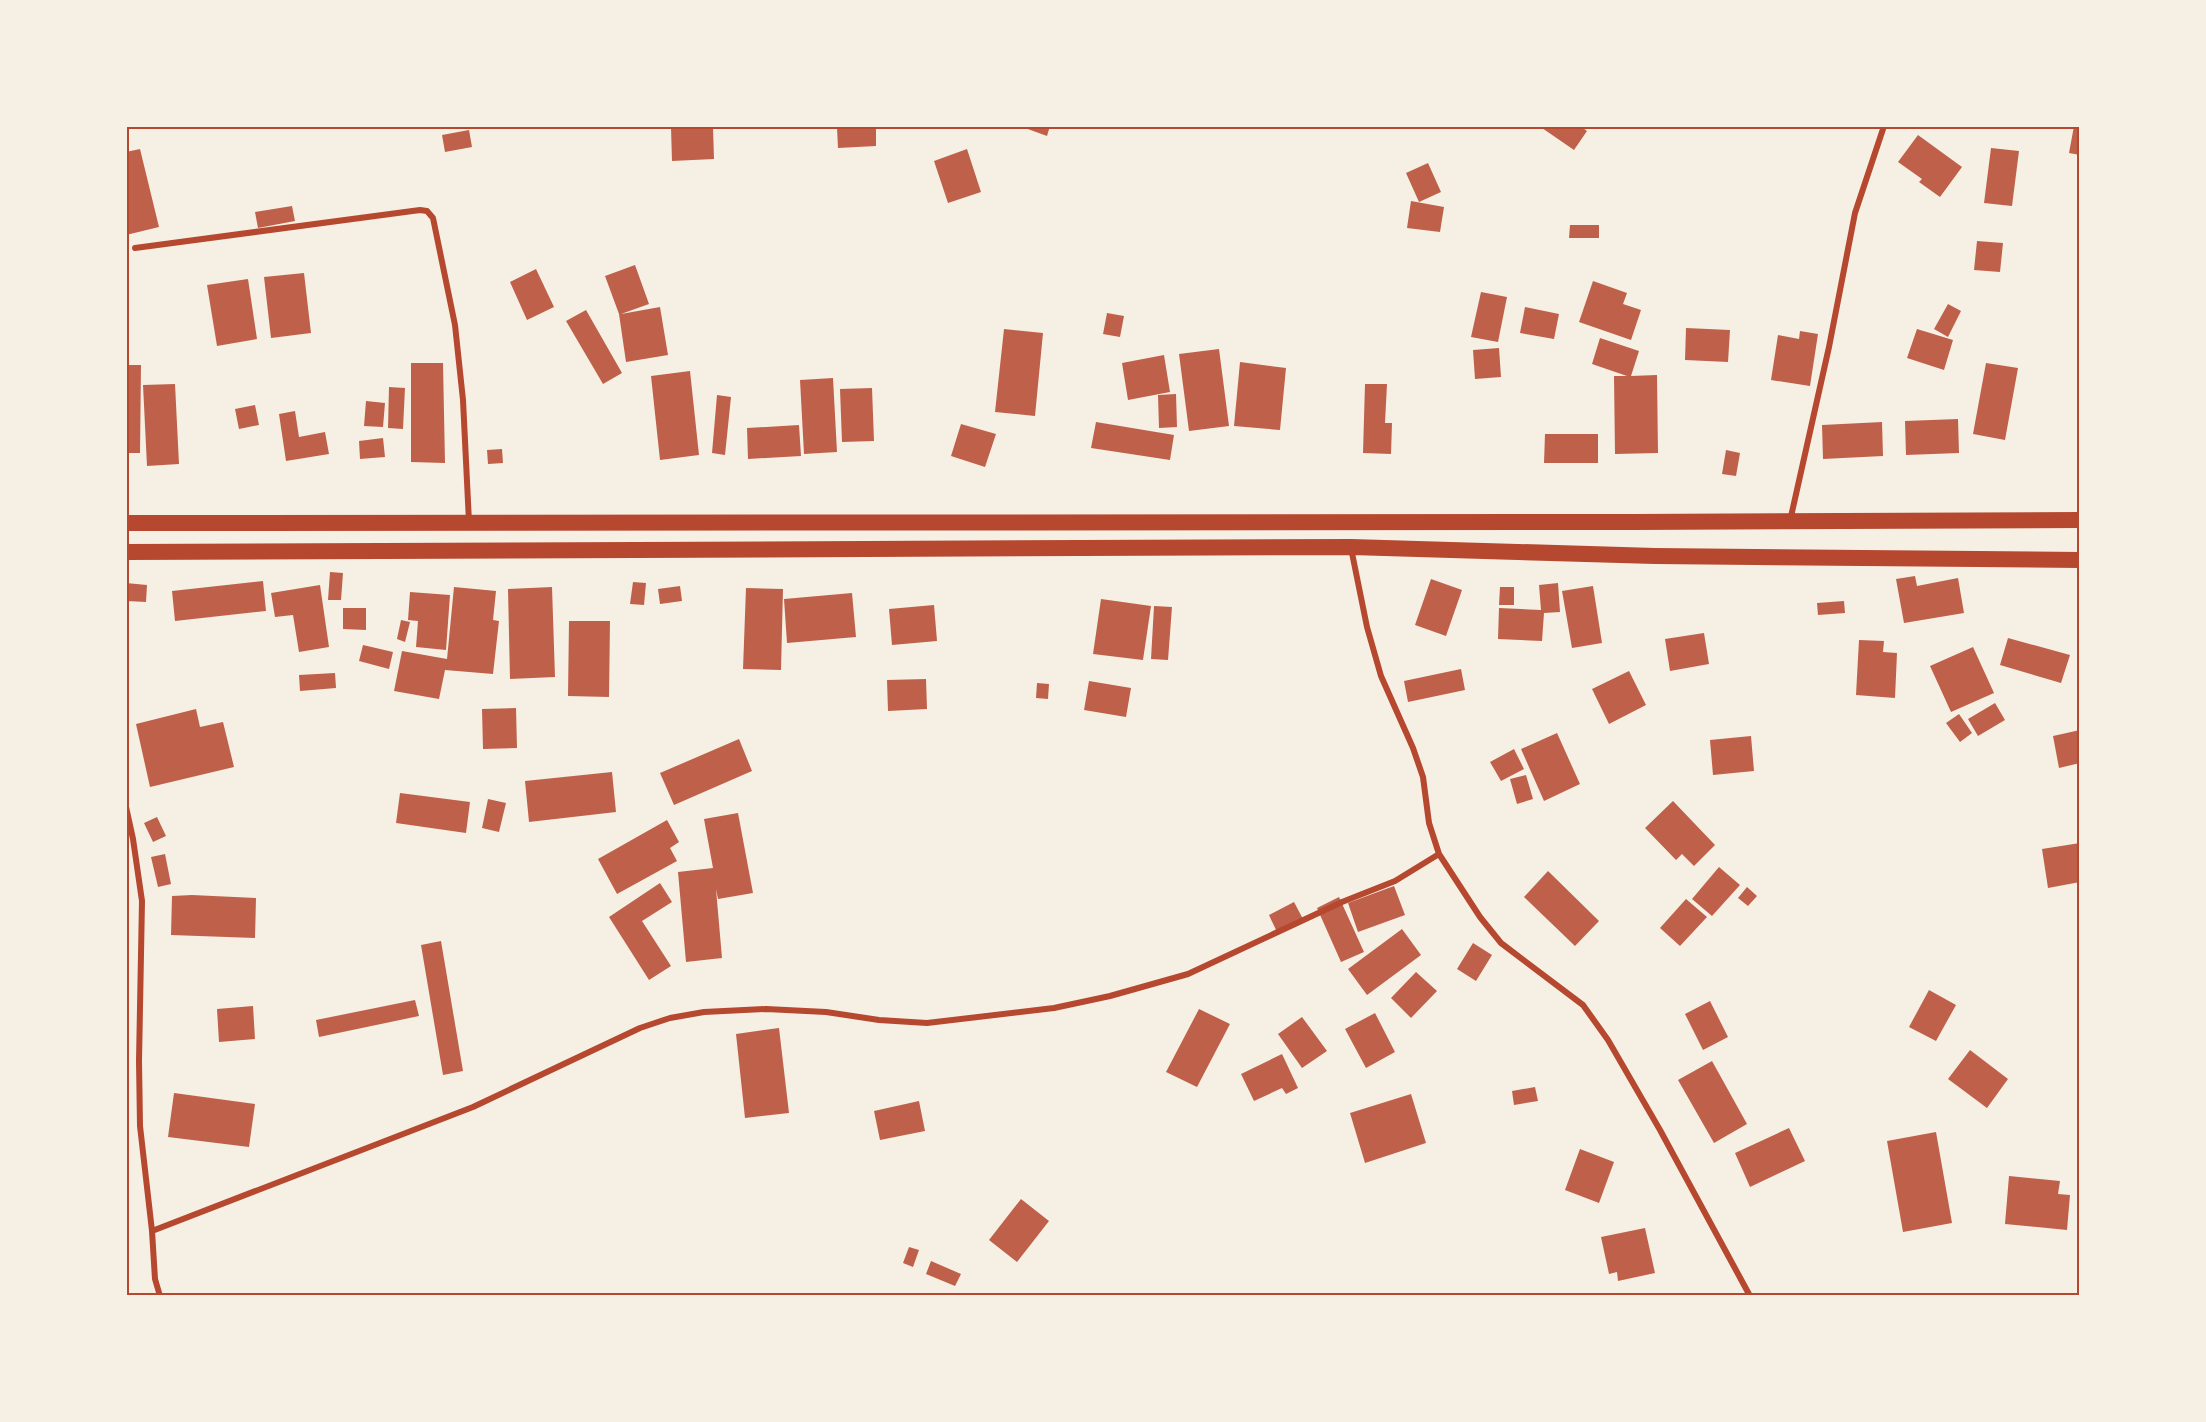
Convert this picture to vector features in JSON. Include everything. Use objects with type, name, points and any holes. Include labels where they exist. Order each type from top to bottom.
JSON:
[{"type":"highway","points":[[126,523],[2080,520]]},
{"type":"highway","points":[[126,552],[1351,547],[1655,556],[2080,560]]},
{"type":"street","points":[[1790,521],[1855,213],[1884,126]]},
{"type":"street","points":[[135,248],[420,210],[427,212],[432,218],[455,325],[463,400],[469,523]]},
{"type":"street","points":[[1351,547],[1367,627],[1381,676],[1413,748],[1423,777],[1429,823],[1439,854],[1480,917],[1501,943],[1519,958],[1559,984],[1583,1005],[1608,1040],[1660,1130],[1750,1296]]},
{"type":"street","points":[[126,807],[142,901],[140,1126],[155,1278],[160,1296]]},
{"type":"street","points":[[152,1231],[473,1107],[640,1028],[670,1018],[704,1012],[766,1009],[826,1012],[879,1020],[927,1023],[1054,1008],[1110,996],[1188,974],[1342,902],[1395,882],[1439,854]]},
{"type":"building","points":[[876,126],[876,146],[838,148],[837,128]]},
{"type":"building","points":[[1026,126],[1050,126],[1047,136],[1025,128]]},
{"type":"building","points":[[1543,126],[1580,126],[1587,131],[1574,150],[1542,128]]},
{"type":"building","points":[[2074,126],[2080,126],[2080,155],[2069,153]]},
{"type":"building","points":[[713,127],[714,159],[672,161],[671,128]]},
{"type":"building","points":[[469,130],[472,147],[445,152],[442,135]]},
{"type":"building","points":[[1918,135],[1962,167],[1940,197],[1919,182],[1922,179],[1898,162]]},
{"type":"building","points":[[1991,148],[2019,151],[2012,206],[1984,203]]},
{"type":"building","points":[[140,149],[159,227],[126,235],[126,152]]},
{"type":"building","points":[[967,149],[981,192],[948,203],[934,161]]},
{"type":"building","points":[[1428,163],[1441,192],[1419,202],[1406,173]]},
{"type":"building","points":[[1411,201],[1444,207],[1440,232],[1407,228]]},
{"type":"building","points":[[292,206],[295,221],[258,228],[255,212]]},
{"type":"building","points":[[1570,225],[1599,225],[1599,238],[1569,238]]},
{"type":"building","points":[[1977,241],[2003,243],[2000,272],[1974,270]]},
{"type":"building","points":[[635,265],[649,304],[621,314],[660,307],[668,355],[626,362],[619,314],[605,276]]},
{"type":"building","points":[[536,269],[554,307],[527,320],[510,282]]},
{"type":"building","points":[[304,273],[311,333],[271,338],[264,277]]},
{"type":"building","points":[[248,279],[257,339],[217,346],[207,285]]},
{"type":"building","points":[[1593,281],[1627,293],[1623,304],[1641,310],[1631,340],[1579,322]]},
{"type":"building","points":[[1481,292],[1507,297],[1498,342],[1471,337]]},
{"type":"building","points":[[1948,304],[1961,311],[1948,337],[1934,329]]},
{"type":"building","points":[[1525,307],[1559,314],[1554,339],[1520,333]]},
{"type":"building","points":[[586,310],[622,373],[603,384],[566,321]]},
{"type":"building","points":[[1107,313],[1124,316],[1120,337],[1103,334]]},
{"type":"building","points":[[1686,328],[1730,330],[1728,362],[1685,360]]},
{"type":"building","points":[[1004,329],[1043,333],[1035,416],[995,412]]},
{"type":"building","points":[[1917,329],[1953,340],[1944,370],[1907,358]]},
{"type":"building","points":[[1800,331],[1818,334],[1810,386],[1771,380],[1778,335],[1799,339]]},
{"type":"building","points":[[1600,338],[1639,351],[1631,376],[1657,375],[1658,453],[1615,454],[1614,376],[1627,376],[1592,364]]},
{"type":"building","points":[[1499,348],[1501,377],[1475,379],[1473,350]]},
{"type":"building","points":[[1219,349],[1229,426],[1189,431],[1179,354]]},
{"type":"building","points":[[1164,355],[1170,392],[1128,400],[1122,363]]},
{"type":"building","points":[[1240,362],[1286,368],[1280,430],[1234,426]]},
{"type":"building","points":[[411,363],[443,363],[445,463],[411,462]]},
{"type":"building","points":[[1986,363],[2018,368],[2005,440],[1973,434]]},
{"type":"building","points":[[126,365],[141,365],[140,453],[126,453]]},
{"type":"building","points":[[690,371],[699,455],[660,460],[651,376]]},
{"type":"building","points":[[833,378],[837,452],[804,454],[800,380]]},
{"type":"building","points":[[175,384],[179,464],[147,466],[143,385]]},
{"type":"building","points":[[1365,384],[1387,384],[1385,423],[1392,423],[1391,454],[1363,453]]},
{"type":"building","points":[[389,387],[405,388],[403,429],[388,428]]},
{"type":"building","points":[[872,388],[874,441],[842,442],[840,389]]},
{"type":"building","points":[[1176,394],[1177,427],[1159,428],[1158,395]]},
{"type":"building","points":[[717,395],[731,397],[725,455],[712,453]]},
{"type":"building","points":[[366,401],[385,403],[383,427],[364,426]]},
{"type":"building","points":[[255,405],[259,425],[239,429],[235,409]]},
{"type":"building","points":[[295,411],[299,437],[325,432],[329,454],[286,461],[279,414]]},
{"type":"building","points":[[1958,419],[1959,453],[1906,455],[1905,421]]},
{"type":"building","points":[[1096,422],[1174,435],[1170,460],[1091,448]]},
{"type":"building","points":[[1882,422],[1883,456],[1823,459],[1822,425]]},
{"type":"building","points":[[961,424],[996,434],[985,467],[951,456]]},
{"type":"building","points":[[799,425],[801,456],[748,459],[747,428]]},
{"type":"building","points":[[1545,434],[1598,434],[1598,463],[1544,463]]},
{"type":"building","points":[[383,438],[385,457],[360,459],[359,441]]},
{"type":"building","points":[[502,449],[503,463],[488,464],[487,450]]},
{"type":"building","points":[[1726,450],[1740,453],[1736,476],[1722,474]]},
{"type":"building","points":[[330,572],[343,573],[341,600],[328,600]]},
{"type":"building","points":[[1915,576],[1917,586],[1958,578],[1964,613],[1904,623],[1896,579]]},
{"type":"building","points":[[1431,579],[1462,590],[1446,636],[1415,625]]},
{"type":"building","points":[[263,581],[266,611],[175,621],[172,591]]},
{"type":"building","points":[[633,582],[646,583],[644,605],[630,604]]},
{"type":"building","points":[[126,583],[147,585],[146,602],[126,601]]},
{"type":"building","points":[[1558,583],[1560,612],[1544,613],[1542,641],[1498,639],[1499,608],[1541,610],[1539,585]]},
{"type":"building","points":[[320,585],[329,647],[299,652],[293,615],[275,617],[271,593]]},
{"type":"building","points":[[680,586],[682,601],[660,604],[658,589]]},
{"type":"building","points":[[1593,586],[1602,643],[1572,648],[1562,591]]},
{"type":"building","points":[[454,587],[496,591],[493,620],[499,621],[493,674],[445,670],[439,699],[394,691],[402,651],[447,659]]},
{"type":"building","points":[[552,587],[555,677],[510,679],[508,589]]},
{"type":"building","points":[[1500,587],[1514,587],[1514,605],[1499,605]]},
{"type":"building","points":[[746,588],[783,589],[781,670],[743,669]]},
{"type":"building","points":[[410,592],[450,595],[446,650],[416,647],[418,621],[408,620]]},
{"type":"building","points":[[852,593],[856,637],[787,643],[784,599]]},
{"type":"building","points":[[1101,599],[1151,606],[1143,660],[1093,654]]},
{"type":"building","points":[[1844,601],[1845,613],[1818,615],[1817,603]]},
{"type":"building","points":[[934,605],[937,641],[892,645],[889,609]]},
{"type":"building","points":[[1154,606],[1172,607],[1168,660],[1151,659]]},
{"type":"building","points":[[343,608],[366,608],[366,630],[343,629]]},
{"type":"building","points":[[401,620],[410,622],[405,642],[397,639]]},
{"type":"building","points":[[569,621],[610,621],[609,697],[568,696]]},
{"type":"building","points":[[1704,633],[1709,664],[1670,671],[1665,639]]},
{"type":"building","points":[[2008,638],[2070,655],[2061,683],[2000,665]]},
{"type":"building","points":[[1859,640],[1884,641],[1883,652],[1897,653],[1895,698],[1856,695]]},
{"type":"building","points":[[363,645],[393,652],[389,669],[359,661]]},
{"type":"building","points":[[1973,647],[1994,693],[1951,712],[1930,666]]},
{"type":"building","points":[[1461,669],[1465,690],[1408,702],[1404,681]]},
{"type":"building","points":[[1629,671],[1646,705],[1609,724],[1592,689]]},
{"type":"building","points":[[335,673],[336,688],[300,691],[299,675]]},
{"type":"building","points":[[926,679],[927,709],[888,711],[887,680]]},
{"type":"building","points":[[1089,681],[1131,688],[1126,717],[1084,710]]},
{"type":"building","points":[[1037,683],[1049,684],[1048,699],[1036,698]]},
{"type":"building","points":[[1995,703],[2005,720],[1978,736],[1968,719]]},
{"type":"building","points":[[516,708],[517,748],[483,749],[482,709]]},
{"type":"building","points":[[196,709],[200,727],[223,722],[234,767],[150,787],[136,724]]},
{"type":"building","points":[[1959,714],[1972,733],[1960,742],[1946,723]]},
{"type":"building","points":[[2080,730],[2080,763],[2059,768],[2053,736]]},
{"type":"building","points":[[1557,733],[1580,784],[1544,801],[1521,749]]},
{"type":"building","points":[[1751,736],[1754,771],[1713,775],[1710,740]]},
{"type":"building","points":[[739,739],[752,771],[674,805],[660,773]]},
{"type":"building","points":[[1514,749],[1524,769],[1501,781],[1490,762]]},
{"type":"building","points":[[612,772],[616,812],[529,822],[525,781]]},
{"type":"building","points":[[1526,775],[1533,799],[1517,804],[1510,779]]},
{"type":"building","points":[[400,793],[470,802],[466,833],[396,823]]},
{"type":"building","points":[[488,799],[506,803],[499,832],[482,828]]},
{"type":"building","points":[[1673,801],[1715,845],[1694,866],[1682,854],[1676,860],[1645,828]]},
{"type":"building","points":[[738,813],[753,893],[718,899],[716,889],[722,958],[686,962],[678,872],[713,868],[704,819]]},
{"type":"building","points":[[157,817],[166,836],[153,842],[144,823]]},
{"type":"building","points":[[667,820],[679,842],[670,848],[677,861],[617,894],[598,859]]},
{"type":"building","points":[[2080,843],[2080,882],[2048,888],[2042,849]]},
{"type":"building","points":[[165,854],[171,884],[158,887],[151,857]]},
{"type":"building","points":[[1719,867],[1740,885],[1712,916],[1692,899]]},
{"type":"building","points":[[1548,871],[1599,921],[1575,946],[1524,897]]},
{"type":"building","points":[[660,883],[672,902],[642,921],[671,966],[649,980],[609,917]]},
{"type":"building","points":[[1394,886],[1405,915],[1358,932],[1348,903]]},
{"type":"building","points":[[1747,887],[1757,896],[1748,906],[1738,898]]},
{"type":"building","points":[[172,896],[256,898],[255,938],[171,935]]},
{"type":"building","points":[[1339,897],[1364,952],[1341,962],[1317,908]]},
{"type":"building","points":[[1686,899],[1707,917],[1680,946],[1660,928]]},
{"type":"building","points":[[1294,902],[1303,919],[1277,932],[1269,915]]},
{"type":"building","points":[[1402,929],[1421,955],[1367,995],[1348,969]]},
{"type":"building","points":[[441,941],[463,1071],[443,1075],[421,945]]},
{"type":"building","points":[[1473,943],[1492,955],[1476,981],[1457,969]]},
{"type":"building","points":[[1416,972],[1437,991],[1411,1018],[1391,998]]},
{"type":"building","points":[[1929,990],[1956,1005],[1936,1041],[1909,1027]]},
{"type":"building","points":[[415,1000],[419,1016],[319,1037],[316,1020]]},
{"type":"building","points":[[1710,1001],[1728,1037],[1703,1050],[1685,1014]]},
{"type":"building","points":[[253,1006],[255,1039],[219,1042],[217,1009]]},
{"type":"building","points":[[1199,1009],[1230,1024],[1197,1087],[1166,1072]]},
{"type":"building","points":[[1375,1013],[1395,1052],[1366,1068],[1345,1029]]},
{"type":"building","points":[[1302,1017],[1327,1051],[1302,1068],[1278,1034]]},
{"type":"building","points":[[779,1028],[789,1113],[745,1118],[736,1034]]},
{"type":"building","points":[[1970,1050],[2008,1079],[1987,1108],[1948,1079]]},
{"type":"building","points":[[1282,1054],[1298,1088],[1286,1094],[1282,1088],[1254,1101],[1241,1074]]},
{"type":"building","points":[[1712,1061],[1747,1124],[1714,1143],[1678,1080]]},
{"type":"building","points":[[1535,1087],[1538,1101],[1514,1105],[1512,1091]]},
{"type":"building","points":[[174,1093],[255,1104],[249,1147],[168,1137]]},
{"type":"building","points":[[1411,1094],[1426,1143],[1365,1163],[1350,1113]]},
{"type":"building","points":[[919,1101],[925,1131],[880,1140],[874,1111]]},
{"type":"building","points":[[1789,1128],[1805,1161],[1750,1187],[1735,1153]]},
{"type":"building","points":[[1936,1132],[1952,1223],[1903,1232],[1887,1141]]},
{"type":"building","points":[[1580,1149],[1614,1162],[1599,1203],[1565,1190]]},
{"type":"building","points":[[2009,1176],[2060,1181],[2058,1194],[2070,1195],[2067,1230],[2005,1224]]},
{"type":"building","points":[[1021,1199],[1049,1221],[1017,1262],[989,1240]]},
{"type":"building","points":[[1645,1228],[1655,1273],[1618,1281],[1617,1272],[1609,1274],[1601,1237]]},
{"type":"building","points":[[909,1247],[919,1250],[913,1267],[903,1263]]},
{"type":"building","points":[[931,1261],[961,1274],[955,1286],[926,1274]]}]
